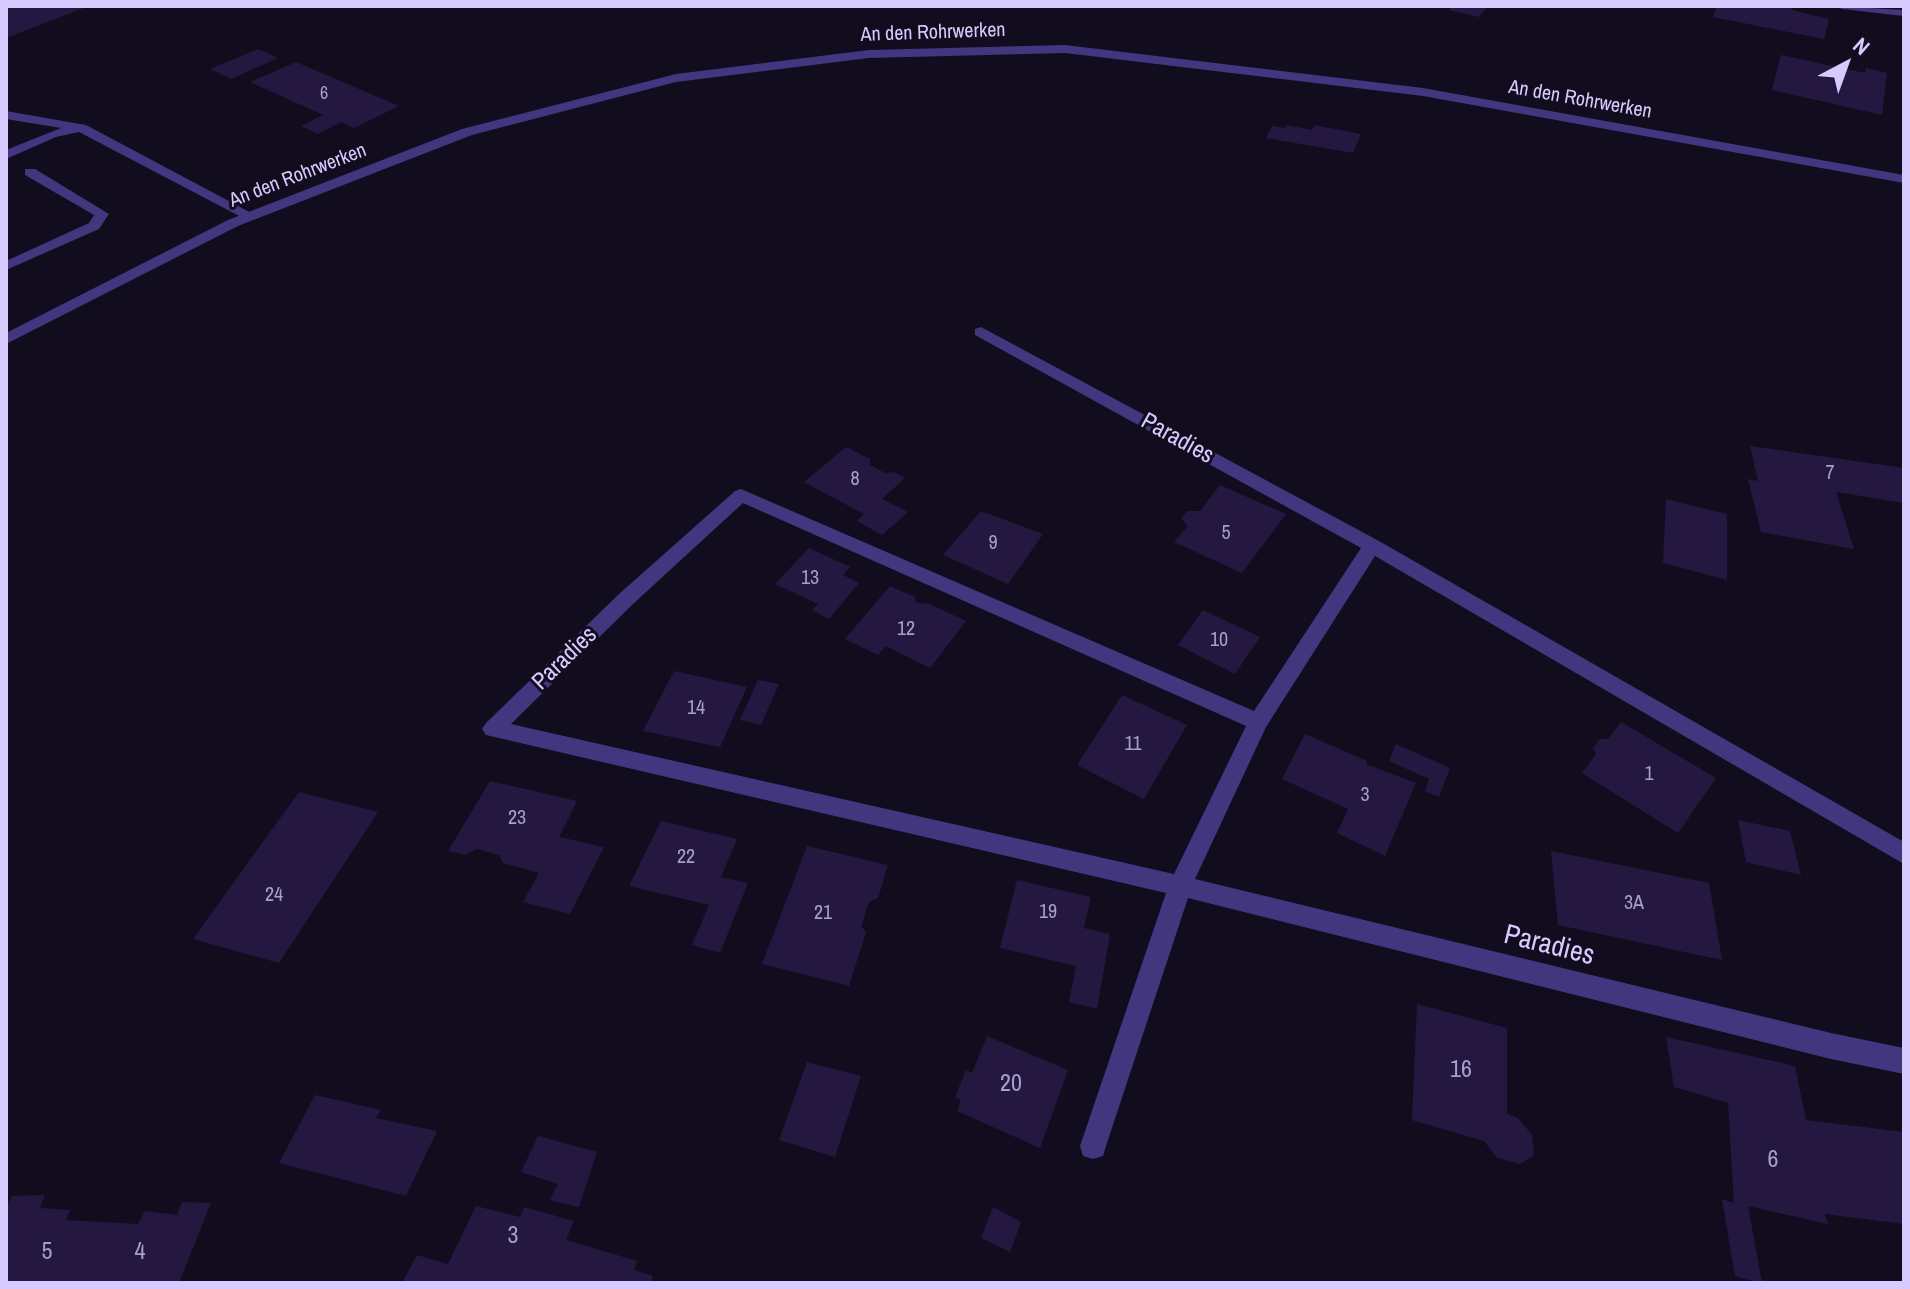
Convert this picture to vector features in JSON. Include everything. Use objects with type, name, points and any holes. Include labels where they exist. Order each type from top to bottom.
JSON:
[{"type":"street","points":[[1842,6],[1904,13]]},
{"type":"street","name":"An den Rohrwerken","points":[[6,339],[250,216],[467,132],[676,78],[884,53],[1065,49],[1423,92],[1904,179]]},
{"type":"street","points":[[6,115],[81,128],[250,216]]},
{"type":"street","points":[[6,155],[52,134],[81,128]]},
{"type":"street","points":[[6,250],[13,263],[94,226],[102,214],[30,172]]},
{"type":"street","name":"Paradies","points":[[981,332],[1372,546],[1904,854]]},
{"type":"street","name":"Paradies","points":[[1258,722],[741,495],[626,599],[493,729],[1180,886],[1831,1046],[1904,1061]]},
{"type":"street","points":[[1093,1146],[1180,886],[1258,722],[1372,546]]},
{"type":"building","points":[[6,6],[89,6],[6,38]]},
{"type":"building","points":[[1452,6],[1488,6],[1479,17],[1449,10]]},
{"type":"building","points":[[1717,6],[1793,6],[1792,10],[1829,19],[1824,39],[1713,17]]},
{"type":"building","points":[[258,49],[278,58],[231,79],[210,69]]},
{"type":"building","points":[[1781,55],[1865,73],[1866,68],[1887,73],[1882,115],[1772,90]]},
{"type":"building","points":[[296,62],[399,106],[354,128],[341,122],[318,134],[301,126],[323,115],[250,82]]},
{"type":"building","points":[[1286,125],[1312,130],[1314,125],[1361,134],[1353,153],[1266,138],[1272,126],[1285,128]]},
{"type":"building","points":[[1750,446],[1904,468],[1904,503],[1836,492],[1854,549],[1761,532],[1748,479],[1758,481]]},
{"type":"building","points":[[846,447],[870,459],[870,465],[885,473],[894,472],[905,478],[882,499],[908,512],[882,535],[857,521],[864,514],[804,482]]},
{"type":"building","points":[[1220,485],[1286,514],[1242,573],[1174,542],[1188,526],[1181,518],[1187,511],[1200,511]]},
{"type":"building","points":[[1666,499],[1727,514],[1727,580],[1663,563]]},
{"type":"building","points":[[981,511],[1043,534],[1008,584],[943,555]]},
{"type":"building","points":[[809,548],[850,567],[843,575],[859,583],[829,619],[812,610],[818,604],[775,584]]},
{"type":"building","points":[[890,586],[915,597],[916,603],[930,604],[966,621],[930,668],[886,646],[878,655],[845,639]]},
{"type":"building","points":[[1203,610],[1260,637],[1235,674],[1178,645]]},
{"type":"building","points":[[674,671],[747,687],[720,747],[643,731]]},
{"type":"building","points":[[758,680],[779,684],[761,725],[740,720]]},
{"type":"building","points":[[1122,695],[1187,725],[1144,799],[1077,765]]},
{"type":"building","points":[[1621,722],[1716,778],[1678,833],[1582,773],[1596,754],[1593,748],[1600,739],[1608,739]]},
{"type":"building","points":[[1305,734],[1367,761],[1366,764],[1416,783],[1385,856],[1337,833],[1348,809],[1282,779]]},
{"type":"building","points":[[1396,744],[1450,768],[1439,797],[1425,791],[1429,779],[1389,761]]},
{"type":"building","points":[[490,781],[577,801],[559,837],[604,847],[570,914],[523,902],[539,873],[503,863],[499,855],[477,849],[466,855],[448,851]]},
{"type":"building","points":[[299,792],[378,812],[279,963],[193,939]]},
{"type":"building","points":[[1738,820],[1790,831],[1801,875],[1746,862]]},
{"type":"building","points":[[661,821],[737,839],[721,877],[748,883],[720,953],[692,945],[709,905],[629,886]]},
{"type":"building","points":[[807,846],[888,865],[878,898],[869,902],[861,926],[866,932],[849,986],[762,964]]},
{"type":"building","points":[[1551,851],[1709,883],[1722,960],[1558,925]]},
{"type":"building","points":[[1017,880],[1091,897],[1084,928],[1110,934],[1097,1009],[1069,1002],[1076,966],[1000,948]]},
{"type":"building","points":[[1417,1004],[1507,1028],[1507,1114],[1518,1118],[1532,1135],[1534,1155],[1520,1164],[1497,1158],[1484,1141],[1412,1120]]},
{"type":"building","points":[[987,1036],[1068,1070],[1040,1148],[957,1111],[961,1100],[955,1097],[966,1070],[972,1073]]},
{"type":"building","points":[[1666,1037],[1795,1066],[1806,1120],[1904,1132],[1904,1224],[1825,1214],[1828,1224],[1748,1206],[1762,1283],[1735,1276],[1722,1199],[1734,1203],[1728,1103],[1674,1087]]},
{"type":"building","points":[[807,1062],[861,1076],[835,1157],[779,1140]]},
{"type":"building","points":[[315,1095],[381,1110],[376,1118],[437,1131],[406,1196],[279,1163]]},
{"type":"building","points":[[538,1136],[597,1152],[579,1207],[550,1200],[558,1184],[521,1172]]},
{"type":"building","points":[[45,1195],[40,1208],[70,1210],[66,1220],[138,1224],[145,1211],[177,1215],[182,1202],[211,1203],[179,1283],[6,1283],[6,1209],[12,1196]]},
{"type":"building","points":[[476,1206],[520,1217],[524,1207],[574,1221],[566,1240],[637,1261],[634,1270],[653,1276],[651,1283],[402,1283],[417,1255],[448,1264]]},
{"type":"building","points":[[993,1207],[1021,1222],[1010,1252],[981,1238]]}]
